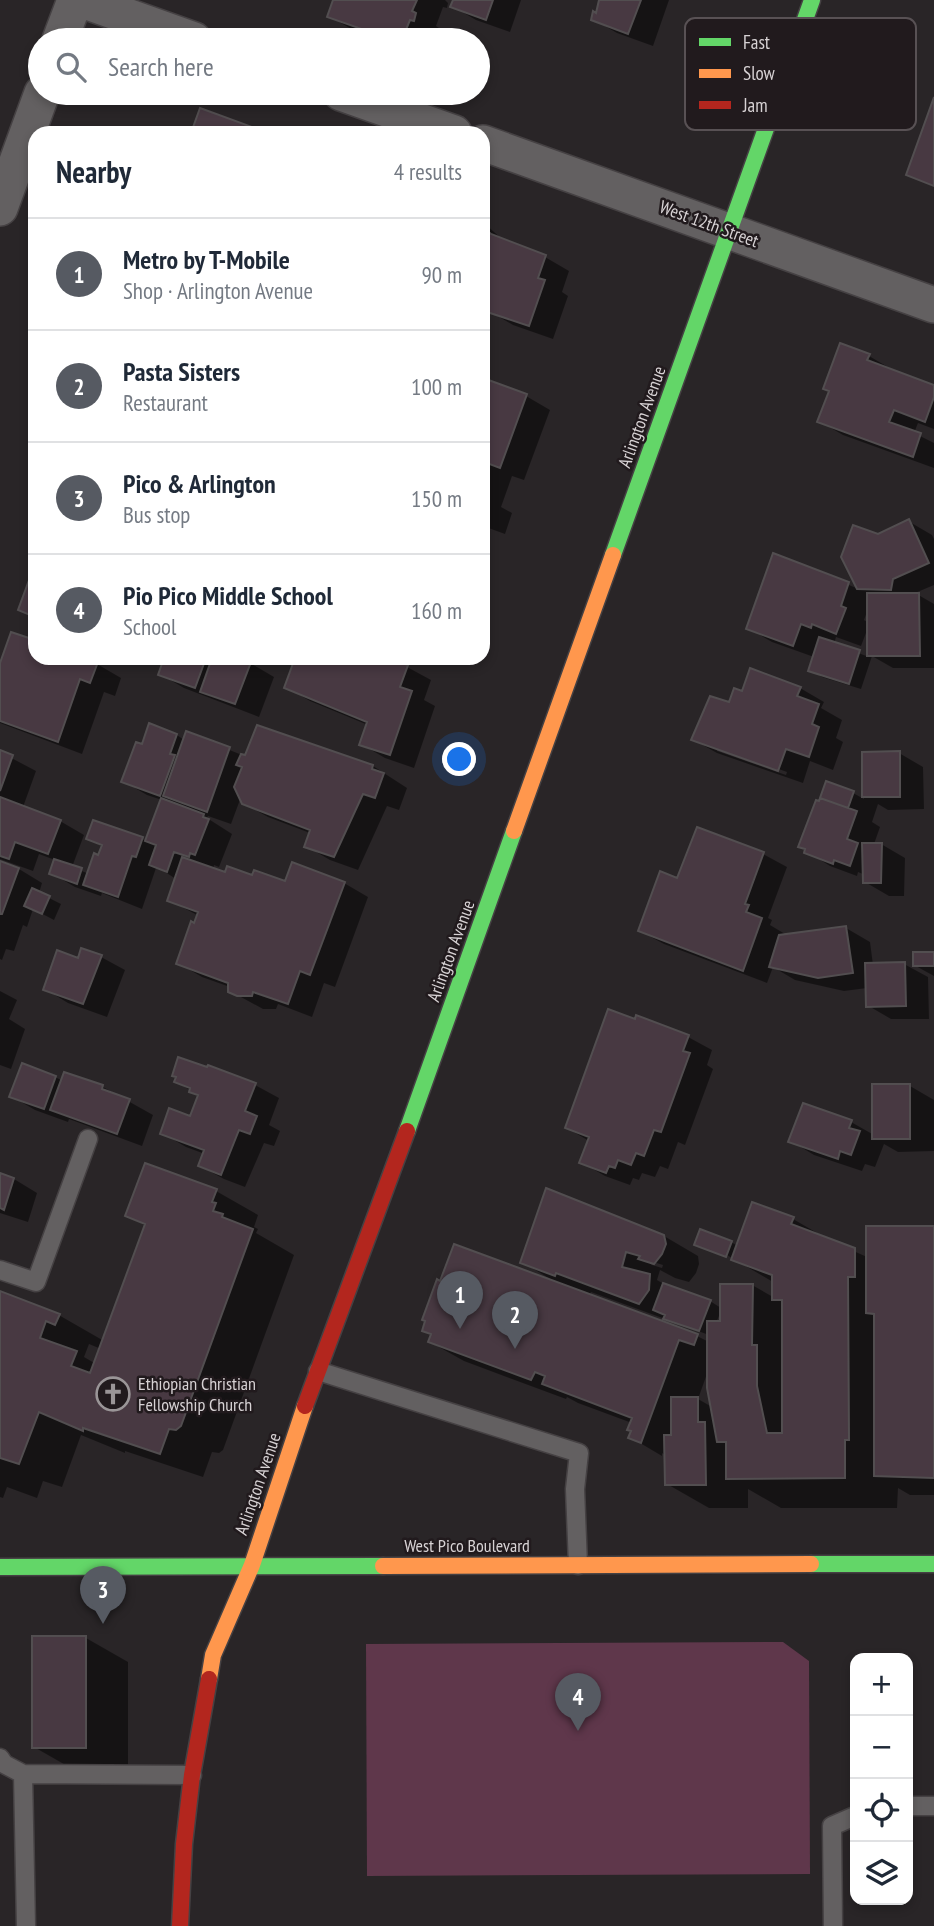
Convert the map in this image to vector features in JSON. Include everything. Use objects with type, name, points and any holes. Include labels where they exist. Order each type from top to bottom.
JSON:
[{"type":"main road","name":"Arlington Avenue","points":[[806,18],[812,0]]},
{"type":"main road","name":"Arlington Avenue","points":[[180,1926],[184,1844],[192,1775],[213,1656],[252,1565],[318,1371],[765,130]]},
{"type":"main road","name":"West Pico Boulevard","points":[[0,1567],[934,1564]]},
{"type":"street","points":[[65,28],[75,0]]},
{"type":"street","points":[[82,0],[160,28]]},
{"type":"street","points":[[29,126],[37,105]]},
{"type":"street","points":[[375,105],[434,126]]},
{"type":"street","points":[[0,208],[28,129]]},
{"type":"street","name":"West 12th Street","points":[[490,147],[934,305]]},
{"type":"lane","points":[[0,1270],[36,1282],[88,1139]]},
{"type":"lane","points":[[318,1371],[579,1453],[575,1489],[578,1565]]},
{"type":"lane","points":[[0,1758],[4,1764],[23,1774],[192,1775]]},
{"type":"lane","points":[[23,1774],[26,1926]]},
{"type":"lane","points":[[913,1806],[934,1806]]},
{"type":"lane","points":[[833,1926],[832,1826],[850,1818]]},
{"type":"shaded area","points":[[783,1642],[809,1661],[810,1874],[367,1876],[366,1644]]},
{"type":"building","points":[[333,0],[417,0],[412,11],[416,13],[414,21],[410,20],[407,28],[359,28],[327,17]]},
{"type":"building","points":[[453,0],[493,0],[486,20],[450,7]]},
{"type":"building","points":[[599,0],[641,0],[628,34],[591,20]]},
{"type":"building","points":[[934,97],[934,186],[906,175]]},
{"type":"building","points":[[200,108],[249,126],[194,126]]},
{"type":"building","points":[[490,233],[546,255],[538,278],[545,280],[529,326],[490,313]]},
{"type":"building","points":[[840,343],[870,354],[867,360],[934,385],[934,397],[925,422],[894,410],[889,422],[921,433],[913,457],[817,422],[829,391],[823,389]]},
{"type":"building","points":[[490,381],[527,394],[500,468],[490,464]]},
{"type":"building","points":[[909,519],[929,563],[893,579],[891,590],[857,589],[841,557],[853,525],[878,534]]},
{"type":"building","points":[[773,553],[849,582],[841,606],[846,608],[836,634],[812,624],[811,628],[801,624],[793,646],[746,629]]},
{"type":"building","points":[[28,583],[28,614],[18,610]]},
{"type":"building","points":[[867,593],[919,593],[920,656],[867,656]]},
{"type":"building","points":[[11,632],[28,638],[28,665],[97,665],[90,683],[80,679],[58,742],[0,721],[0,663]]},
{"type":"building","points":[[819,637],[860,650],[849,684],[808,671]]},
{"type":"building","points":[[162,665],[203,665],[195,688],[158,675]]},
{"type":"building","points":[[210,665],[250,665],[235,704],[200,692]]},
{"type":"building","points":[[292,665],[408,665],[400,687],[412,691],[390,755],[359,745],[367,722],[284,688]]},
{"type":"building","points":[[750,668],[801,687],[797,696],[819,704],[812,724],[819,727],[809,757],[786,749],[778,771],[691,740],[710,696],[729,702],[734,688],[742,691]]},
{"type":"building","points":[[149,723],[177,734],[170,754],[175,755],[160,796],[121,782],[136,742],[142,744]]},
{"type":"building","points":[[257,725],[373,765],[372,769],[384,773],[375,798],[363,794],[334,857],[304,847],[310,830],[242,804],[234,787],[242,767],[236,765],[241,754],[245,755]]},
{"type":"building","points":[[186,731],[230,747],[207,812],[163,796]]},
{"type":"building","points":[[0,750],[13,755],[0,791]]},
{"type":"building","points":[[900,751],[900,797],[862,797],[862,752]]},
{"type":"building","points":[[826,781],[854,791],[848,808],[820,798]]},
{"type":"building","points":[[0,797],[61,820],[48,854],[15,842],[9,859],[0,856]]},
{"type":"building","points":[[161,798],[204,814],[203,817],[209,819],[195,855],[190,853],[189,857],[174,852],[167,872],[149,865],[156,845],[145,841]]},
{"type":"building","points":[[820,798],[857,811],[847,839],[858,843],[850,866],[834,860],[833,864],[804,853],[805,849],[798,847],[816,800],[819,801]]},
{"type":"building","points":[[93,820],[143,837],[136,857],[132,856],[118,897],[83,885],[94,853],[98,855],[102,845],[86,839]]},
{"type":"building","points":[[697,827],[764,852],[745,904],[749,905],[746,912],[762,918],[743,971],[638,931],[660,871],[677,878]]},
{"type":"building","points":[[862,843],[882,843],[881,883],[863,883]]},
{"type":"building","points":[[182,857],[225,872],[227,866],[252,875],[254,870],[285,881],[292,862],[345,882],[310,975],[300,971],[288,1004],[253,992],[252,996],[237,996],[228,992],[228,983],[176,964],[191,921],[194,923],[198,912],[167,901]]},
{"type":"building","points":[[54,859],[82,868],[77,884],[49,874]]},
{"type":"building","points":[[0,861],[19,868],[2,914],[0,914]]},
{"type":"building","points":[[32,888],[50,896],[42,914],[24,906]]},
{"type":"building","points":[[846,926],[853,973],[818,978],[769,967],[779,935]]},
{"type":"building","points":[[81,948],[102,955],[83,1004],[43,990],[57,950],[78,958]]},
{"type":"building","points":[[913,952],[934,952],[934,966],[913,966]]},
{"type":"building","points":[[905,962],[906,1006],[866,1007],[865,963]]},
{"type":"building","points":[[608,1009],[635,1019],[636,1015],[689,1035],[683,1051],[690,1053],[661,1132],[654,1130],[644,1156],[636,1153],[631,1165],[618,1160],[615,1168],[609,1166],[606,1173],[579,1163],[589,1137],[565,1128]]},
{"type":"building","points":[[178,1057],[256,1083],[245,1111],[257,1116],[250,1134],[239,1130],[221,1175],[198,1166],[204,1150],[160,1134],[169,1108],[190,1116],[198,1095],[189,1092],[190,1088],[174,1082],[176,1077],[172,1076]]},
{"type":"building","points":[[22,1063],[56,1076],[44,1109],[9,1097]]},
{"type":"building","points":[[64,1072],[103,1085],[102,1089],[130,1099],[117,1134],[50,1110]]},
{"type":"building","points":[[872,1084],[910,1084],[910,1139],[872,1139]]},
{"type":"building","points":[[803,1103],[852,1120],[849,1128],[860,1131],[851,1155],[840,1151],[838,1159],[788,1142]]},
{"type":"building","points":[[145,1163],[217,1189],[212,1202],[216,1203],[213,1211],[253,1229],[181,1426],[176,1430],[169,1429],[160,1454],[83,1428],[83,1431],[39,1412],[19,1464],[0,1458],[0,1291],[60,1314],[55,1325],[46,1321],[40,1338],[77,1351],[71,1366],[90,1373],[145,1224],[125,1216]]},
{"type":"building","points":[[0,1173],[14,1178],[4,1210],[0,1208]]},
{"type":"building","points":[[546,1188],[664,1235],[666,1244],[654,1264],[626,1252],[622,1267],[650,1274],[649,1290],[639,1304],[556,1273],[555,1276],[520,1263]]},
{"type":"building","points":[[752,1202],[794,1217],[791,1224],[855,1248],[855,1277],[848,1277],[849,1440],[845,1440],[845,1478],[726,1479],[726,1442],[717,1442],[707,1388],[707,1321],[720,1321],[720,1284],[753,1284],[752,1345],[757,1345],[757,1386],[767,1433],[782,1433],[782,1300],[772,1300],[772,1275],[731,1260]]},
{"type":"building","points":[[866,1226],[934,1226],[934,1478],[874,1476],[874,1314],[866,1313]]},
{"type":"building","points":[[700,1229],[732,1241],[726,1257],[694,1245]]},
{"type":"building","points":[[454,1244],[698,1334],[694,1345],[679,1340],[641,1443],[628,1438],[631,1431],[627,1430],[632,1418],[542,1384],[545,1376],[535,1372],[531,1380],[428,1342],[431,1334],[422,1331],[425,1321],[422,1320]]},
{"type":"building","points":[[663,1283],[711,1300],[699,1331],[663,1319],[665,1315],[653,1310]]},
{"type":"building","points":[[671,1397],[698,1397],[698,1422],[705,1422],[706,1485],[665,1485],[664,1435],[671,1435]]},
{"type":"building","points":[[32,1636],[86,1636],[86,1748],[32,1748]]},
{"type":"traffic: fast","points":[[806,18],[812,0]]},
{"type":"traffic: fast","points":[[613,555],[765,130]]},
{"type":"traffic: fast","points":[[407,1131],[514,831]]},
{"type":"traffic: fast","points":[[811,1564],[934,1564]]},
{"type":"traffic: fast","points":[[0,1567],[383,1566]]},
{"type":"traffic: slow","points":[[514,831],[613,555]]},
{"type":"traffic: slow","points":[[209,1679],[213,1655],[252,1565],[305,1406]]},
{"type":"traffic: slow","points":[[383,1566],[811,1564]]},
{"type":"traffic: jam","points":[[305,1406],[407,1131]]},
{"type":"traffic: jam","points":[[180,1926],[184,1844],[192,1775],[209,1679]]},
{"type":"place","name":"Metro by T-Mobile","points":[[460,1329]]},
{"type":"place","name":"Pasta Sisters","points":[[515,1349]]},
{"type":"place","name":"Ethiopian Christian Fellowship Church","points":[[113,1394]]},
{"type":"place","name":"Pico & Arlington","points":[[103,1624]]},
{"type":"place","name":"Pio Pico Middle School","points":[[578,1731]]}]
